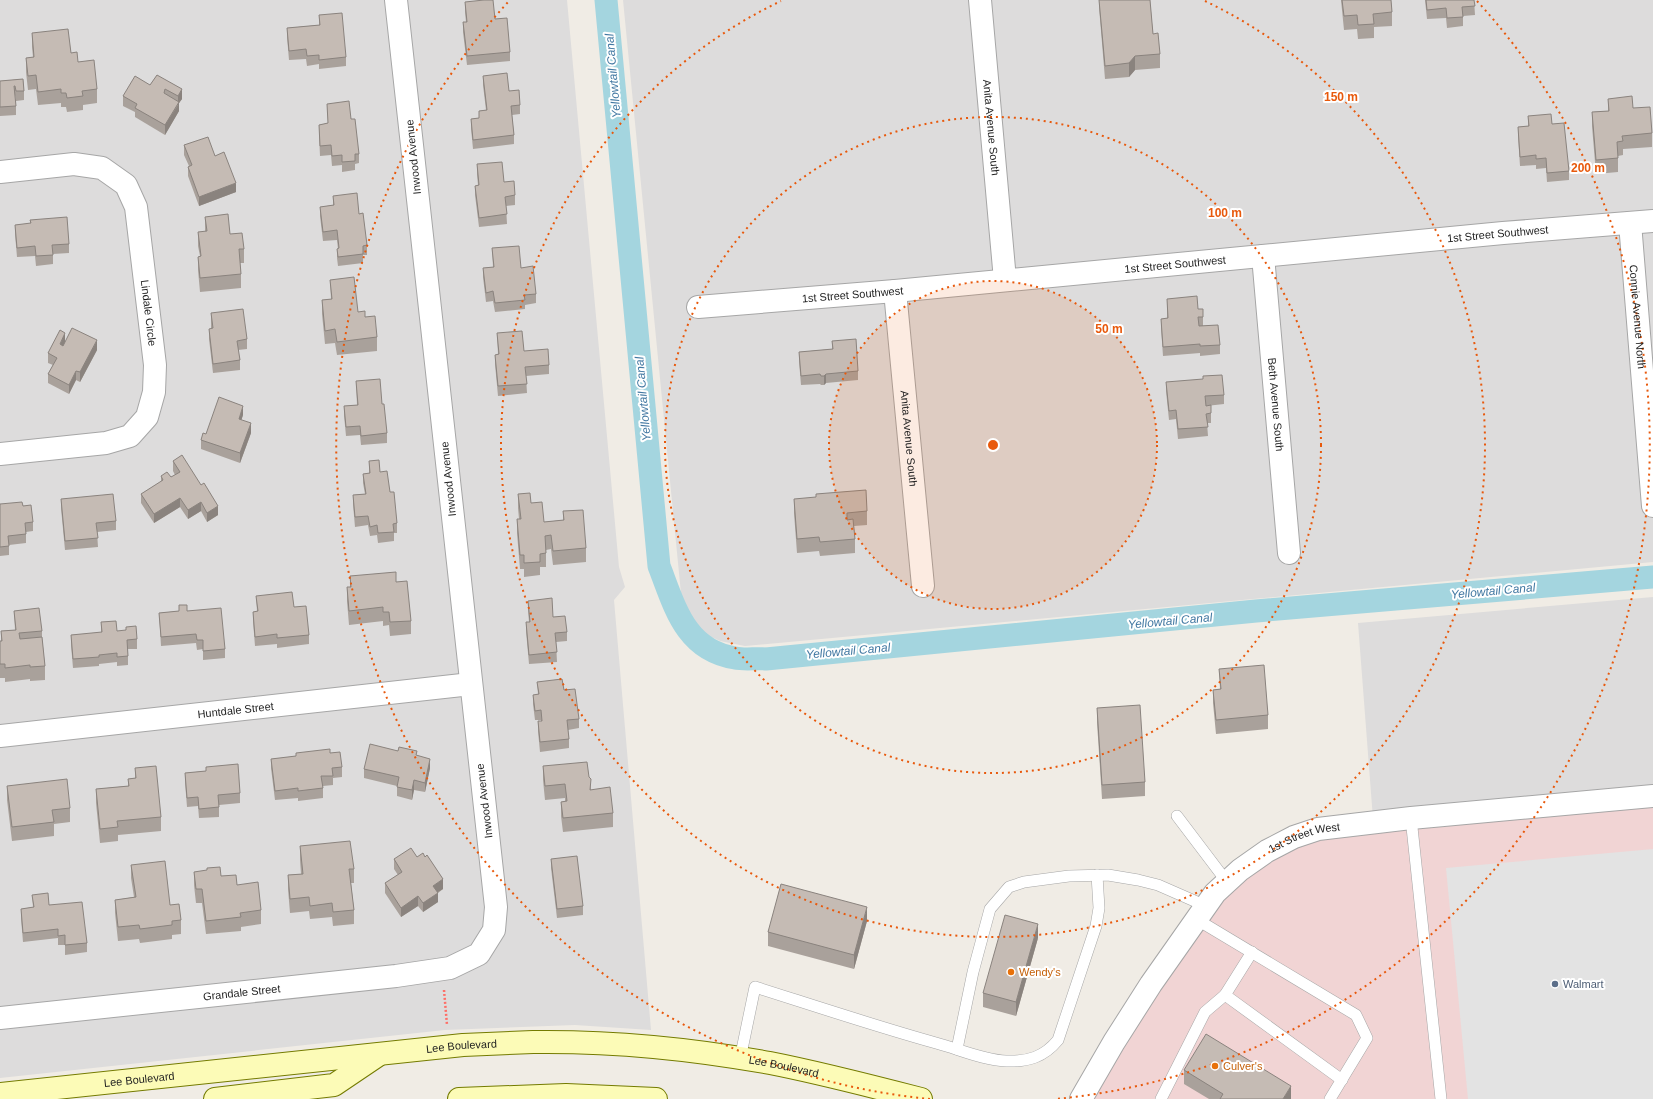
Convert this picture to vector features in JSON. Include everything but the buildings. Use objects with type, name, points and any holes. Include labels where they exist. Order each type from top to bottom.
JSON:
[{"type":"main road","name":"Lee Boulevard","points":[[0,1094],[463,1045],[534,1042],[642,1046],[699,1052],[831,1075],[921,1099]]},
{"type":"main road","points":[[216,1099],[334,1085],[380,1054]]},
{"type":"main road","points":[[458,1099],[566,1095],[656,1099]]},
{"type":"street","name":"Inwood Avenue","points":[[396,0],[496,907],[494,930],[479,954]]},
{"type":"street","name":"Anita Avenue South","points":[[980,0],[1005,280]]},
{"type":"street","name":"Lindale Circle","points":[[0,172],[74,164],[102,168],[126,185],[136,207],[155,366],[154,392],[147,417],[130,436],[106,443],[0,454]]},
{"type":"street","name":"1st Street Southwest","points":[[698,307],[895,291],[1503,233],[1653,221]]},
{"type":"street","name":"Connie Avenue North","points":[[1630,223],[1653,506]]},
{"type":"street","name":"Beth Avenue South","points":[[1264,256],[1289,553]]},
{"type":"street","name":"Anita Avenue South","points":[[895,291],[923,586]]},
{"type":"street","name":"Huntdale Street","points":[[0,736],[471,684]]},
{"type":"street","name":"1st Street West","points":[[1081,1099],[1118,1035],[1151,984],[1215,893],[1240,870],[1266,851],[1294,837],[1318,829],[1411,818],[1653,796]]},
{"type":"street","name":"Grandale Street","points":[[0,1018],[388,977],[450,968],[479,954]]},
{"type":"lane","points":[[1176,816],[1227,882]]},
{"type":"lane","points":[[1411,818],[1441,1099]]},
{"type":"lane","points":[[740,1059],[755,987],[904,1034],[993,1059],[1008,1061],[1038,1057],[1050,1050],[1058,1040],[1096,926],[1099,908],[1097,875]]},
{"type":"lane","points":[[957,1049],[973,972],[990,909],[996,900],[1009,887],[1024,882],[1069,876],[1108,875],[1158,885],[1201,912],[1252,952],[1356,1015],[1367,1038],[1330,1099]]},
{"type":"lane","points":[[1161,1099],[1205,1012],[1225,995],[1252,952]]},
{"type":"lane","points":[[1225,995],[1342,1080]]},
{"type":"path","points":[[442,969],[447,1026]]},
{"type":"shaded area","points":[[0,0],[567,0],[619,567],[625,587],[614,600],[651,1030],[575,1025],[445,1030],[0,1078]]},
{"type":"shaded area","points":[[623,0],[1653,0],[1653,562],[745,646],[720,641],[691,627],[683,614]]},
{"type":"shaded area","points":[[1653,597],[1653,795],[1373,819],[1358,623]]},
{"type":"shaded area","points":[[1653,795],[1653,1099],[1077,1099],[1234,882],[1300,834]]},
{"type":"shaded area","name":"Walmart","points":[[1653,849],[1653,1099],[1468,1099],[1446,868]]},
{"type":"waterway","name":"Yellowtail Canal","points":[[606,0],[659,566],[677,611],[684,624],[693,636],[704,646],[718,653],[735,658],[766,659],[1256,611],[1653,577]]},
{"type":"place","name":"Wendy's","points":[[1011,972]]},
{"type":"place","name":"Walmart","points":[[1555,984]]},
{"type":"place","name":"Culver's","points":[[1215,1066]]}]
